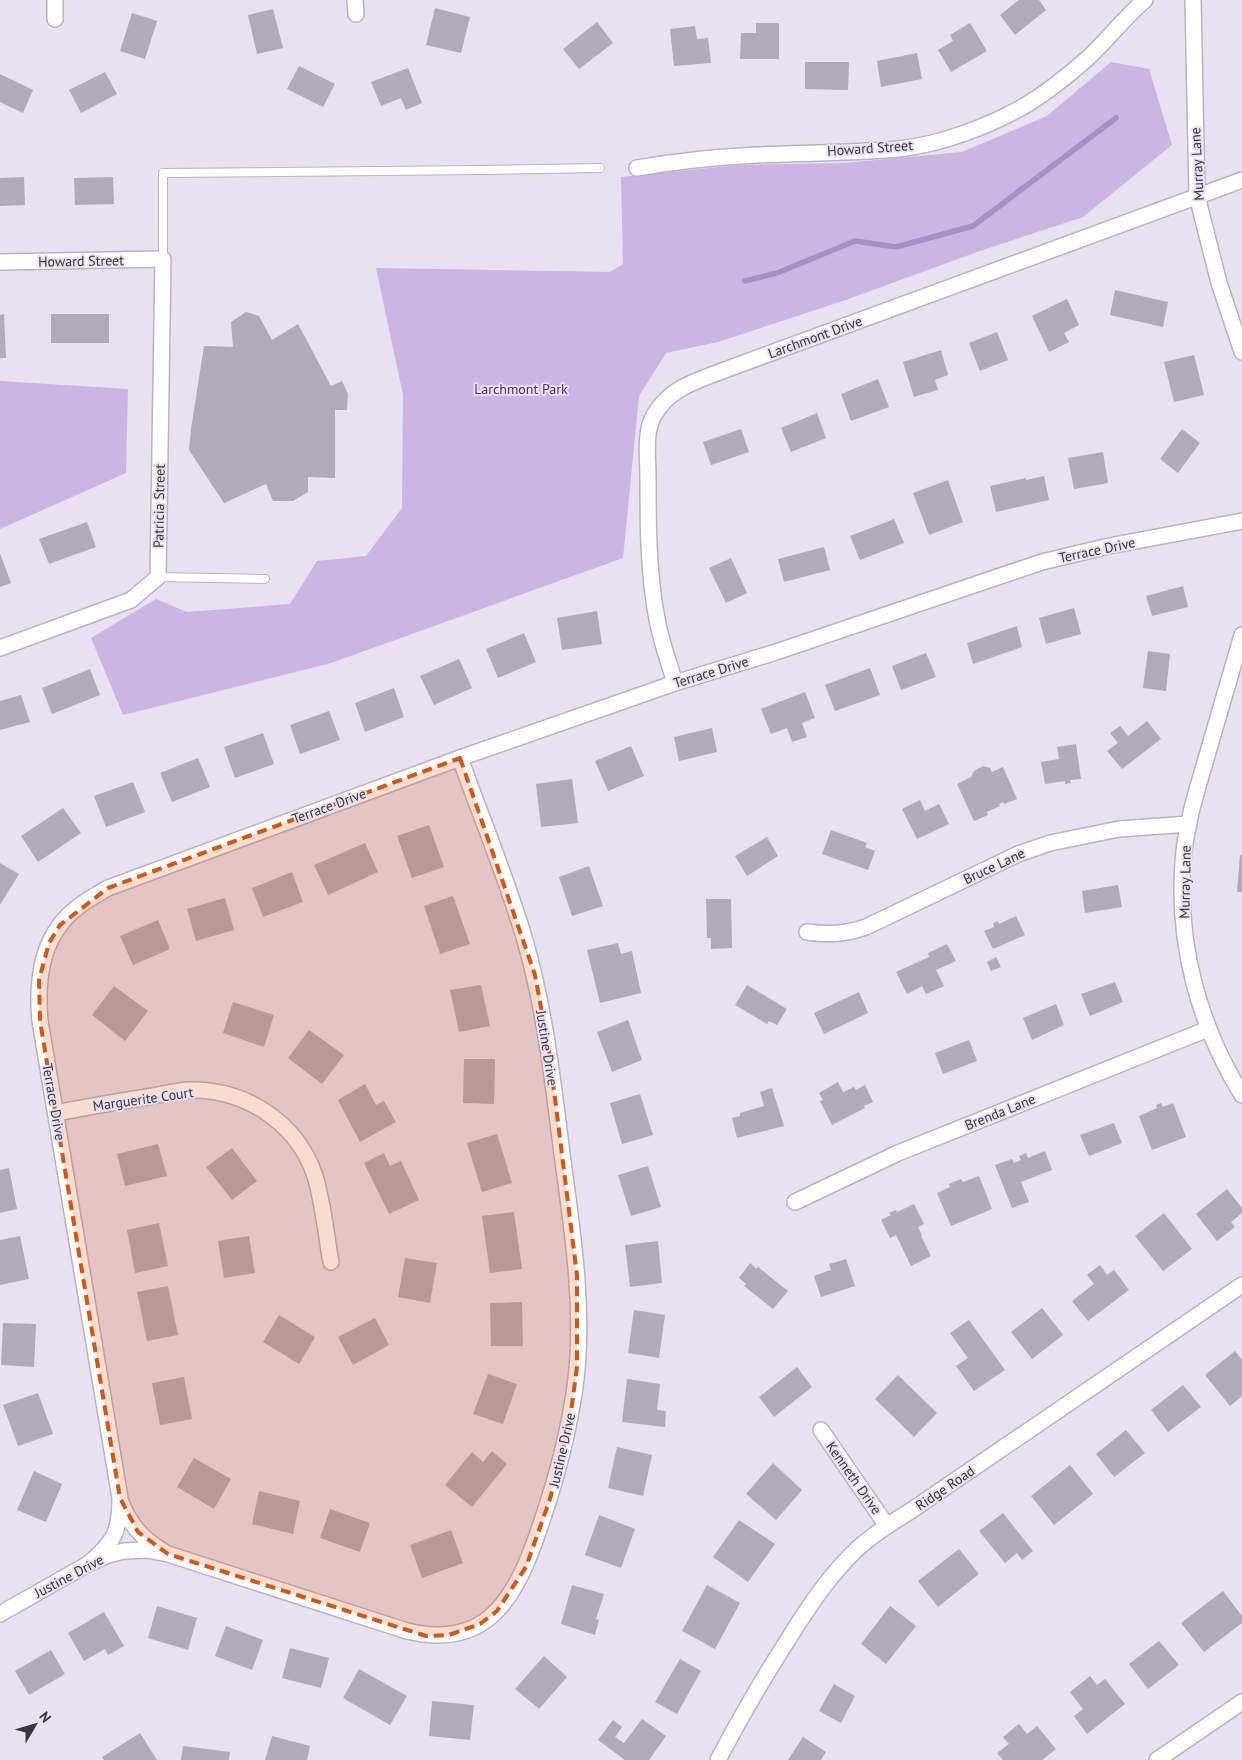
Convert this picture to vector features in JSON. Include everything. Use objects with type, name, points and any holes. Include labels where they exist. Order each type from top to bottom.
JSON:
[{"type":"street","points":[[55,0],[55,19]]},
{"type":"street","name":"Howard Street","points":[[637,168],[683,160],[899,148],[966,132],[1012,112],[1061,81],[1090,56],[1132,11],[1145,0]]},
{"type":"street","name":"Murray Lane","points":[[1193,0],[1197,196],[1219,283],[1242,352]]},
{"type":"street","name":"Larchmont Drive","points":[[675,683],[658,623],[648,518],[648,440],[653,417],[664,401],[678,389],[722,371],[1242,180]]},
{"type":"street","name":"Howard Street","points":[[0,262],[163,259]]},
{"type":"street","name":"Patricia Street","points":[[158,577],[163,259]]},
{"type":"street","name":"Terrace Drive","points":[[88,1564],[106,1549],[114,1537],[120,1517],[120,1498],[40,1020],[39,980],[49,943],[60,924],[108,888],[460,758],[675,683],[776,652],[1042,562],[1109,546],[1242,521]]},
{"type":"street","points":[[0,648],[131,600],[158,577]]},
{"type":"street","name":"Murray Lane","points":[[1242,635],[1188,824],[1183,862],[1182,907],[1193,981],[1208,1029],[1225,1067],[1242,1095]]},
{"type":"street","name":"Justine Drive","points":[[0,1614],[88,1564],[108,1555],[124,1551],[147,1550],[168,1554],[406,1631],[426,1636],[449,1635],[480,1624],[497,1611],[511,1594],[526,1567],[550,1499],[569,1427],[576,1372],[578,1329],[577,1275],[549,1050],[534,974],[512,901],[460,758]]},
{"type":"street","name":"Bruce Lane","points":[[807,932],[829,935],[849,933],[866,927],[1018,854],[1050,843],[1119,830],[1188,824]]},
{"type":"street","name":"Brenda Lane","points":[[795,1202],[898,1153],[1208,1029]]},
{"type":"street","name":"Marguerite Court","points":[[56,1112],[187,1090],[227,1094],[255,1105],[275,1118],[291,1134],[304,1152],[317,1185],[331,1262]]},
{"type":"street","name":"Ridge Road","points":[[718,1760],[771,1666],[814,1600],[833,1574],[854,1552],[887,1526],[1242,1285]]},
{"type":"street","name":"Kenneth Drive","points":[[821,1430],[887,1526]]},
{"type":"street","points":[[120,1498],[126,1515],[138,1532],[154,1546],[168,1554]]},
{"type":"street","points":[[1157,1760],[1242,1702]]},
{"type":"lane","points":[[163,259],[163,173],[600,168]]},
{"type":"lane","points":[[158,577],[265,579]]},
{"type":"highlighted area","points":[[460,758],[535,975],[549,1050],[577,1275],[577,1367],[569,1427],[550,1499],[526,1567],[497,1611],[480,1624],[449,1635],[426,1636],[168,1554],[138,1532],[120,1498],[40,1021],[39,980],[49,943],[60,925],[108,888]]},
{"type":"green space","name":"Larchmont Park","points":[[1111,62],[1149,69],[1172,145],[1083,217],[977,252],[843,301],[718,342],[666,353],[639,396],[623,558],[331,663],[123,715],[91,638],[156,599],[187,612],[290,604],[317,561],[366,556],[402,508],[403,395],[376,268],[610,272],[623,264],[621,177],[739,165],[844,163],[962,152],[1047,116]]},
{"type":"green space","points":[[0,381],[128,389],[126,473],[0,529]]},
{"type":"building","points":[[1019,0],[1039,0],[1046,10],[1015,35],[1000,15]]},
{"type":"building","points":[[435,8],[470,17],[461,53],[426,45]]},
{"type":"building","points":[[273,9],[283,48],[257,54],[248,15]]},
{"type":"building","points":[[132,13],[157,21],[145,59],[120,51]]},
{"type":"building","points":[[597,22],[613,43],[579,69],[563,49]]},
{"type":"building","points":[[756,23],[779,23],[779,59],[740,59],[741,33],[756,33]]},
{"type":"building","points":[[970,23],[987,51],[951,72],[938,50],[953,41],[950,35]]},
{"type":"building","points":[[695,26],[697,39],[708,38],[711,63],[674,66],[670,29]]},
{"type":"building","points":[[917,53],[922,79],[881,87],[877,61]]},
{"type":"building","points":[[805,62],[849,62],[848,90],[805,89]]},
{"type":"building","points":[[299,66],[335,84],[323,107],[287,89]]},
{"type":"building","points":[[408,68],[422,103],[406,110],[401,98],[381,106],[371,82]]},
{"type":"building","points":[[105,72],[117,94],[81,113],[69,90]]},
{"type":"building","points":[[0,74],[33,90],[23,113],[0,102]]},
{"type":"building","points":[[24,177],[25,205],[0,206],[0,178]]},
{"type":"building","points":[[113,177],[114,204],[75,205],[74,178]]},
{"type":"building","points":[[1115,290],[1168,302],[1163,327],[1110,315]]},
{"type":"building","points":[[1067,299],[1079,325],[1064,333],[1069,342],[1049,352],[1032,316]]},
{"type":"building","points":[[246,312],[259,316],[272,340],[298,324],[331,386],[342,381],[348,394],[347,410],[335,410],[335,478],[308,477],[308,492],[293,501],[273,501],[266,484],[224,503],[189,450],[204,346],[233,347],[231,322]]},
{"type":"building","points":[[4,314],[6,358],[0,358],[0,315]]},
{"type":"building","points":[[51,314],[109,314],[109,343],[51,343]]},
{"type":"building","points":[[997,332],[1008,360],[980,371],[969,343]]},
{"type":"building","points":[[941,350],[948,375],[935,380],[938,390],[914,397],[903,362]]},
{"type":"building","points":[[1194,355],[1204,395],[1174,402],[1164,362]]},
{"type":"building","points":[[878,379],[889,407],[851,421],[841,394]]},
{"type":"building","points":[[817,413],[826,438],[791,452],[781,428]]},
{"type":"building","points":[[741,429],[749,452],[711,465],[703,442]]},
{"type":"building","points":[[1182,429],[1200,443],[1178,473],[1160,459]]},
{"type":"building","points":[[1103,452],[1108,483],[1074,489],[1068,458]]},
{"type":"building","points":[[1044,476],[1049,500],[996,512],[990,486]]},
{"type":"building","points":[[948,480],[963,522],[929,535],[913,493]]},
{"type":"building","points":[[894,519],[904,543],[860,560],[850,536]]},
{"type":"building","points":[[87,522],[96,547],[49,564],[39,539]]},
{"type":"building","points":[[824,547],[830,570],[784,582],[778,559]]},
{"type":"building","points":[[0,553],[11,583],[0,587]]},
{"type":"building","points":[[731,558],[747,593],[726,603],[709,568]]},
{"type":"building","points":[[1183,586],[1188,607],[1152,616],[1146,596]]},
{"type":"building","points":[[1074,608],[1081,634],[1046,644],[1039,618]]},
{"type":"building","points":[[597,611],[602,644],[562,650],[557,618]]},
{"type":"building","points":[[1017,626],[1022,647],[973,664],[967,643]]},
{"type":"building","points":[[524,633],[536,662],[498,678],[486,649]]},
{"type":"building","points":[[1148,651],[1170,654],[1166,691],[1143,688]]},
{"type":"building","points":[[926,653],[936,677],[901,690],[892,666]]},
{"type":"building","points":[[459,659],[472,688],[434,705],[420,676]]},
{"type":"building","points":[[870,668],[880,695],[835,711],[825,685]]},
{"type":"building","points":[[90,669],[100,695],[52,714],[42,688]]},
{"type":"building","points":[[394,688],[404,717],[365,732],[355,703]]},
{"type":"building","points":[[805,692],[815,718],[802,723],[807,737],[792,742],[787,728],[771,734],[761,709]]},
{"type":"building","points":[[21,695],[30,722],[0,730],[0,701]]},
{"type":"building","points":[[329,711],[340,740],[300,754],[290,725]]},
{"type":"building","points":[[1147,721],[1161,739],[1122,769],[1107,751],[1118,743],[1110,733],[1120,726],[1128,736]]},
{"type":"building","points":[[712,728],[717,752],[679,761],[674,737]]},
{"type":"building","points":[[263,733],[274,764],[235,778],[224,747]]},
{"type":"building","points":[[1076,744],[1081,779],[1070,780],[1071,783],[1065,784],[1065,781],[1045,784],[1041,762],[1059,759],[1057,747]]},
{"type":"building","points":[[631,746],[644,776],[608,791],[595,761]]},
{"type":"building","points":[[198,758],[210,787],[172,802],[160,773]]},
{"type":"building","points":[[983,766],[990,768],[992,772],[1003,767],[1017,799],[999,804],[1000,806],[987,812],[988,815],[974,821],[957,784],[971,777],[974,771]]},
{"type":"building","points":[[572,779],[578,823],[541,827],[536,784]]},
{"type":"building","points":[[133,782],[145,812],[106,827],[94,796]]},
{"type":"building","points":[[920,800],[925,811],[939,804],[949,824],[917,839],[902,809]]},
{"type":"building","points":[[63,808],[81,833],[38,862],[21,836]]},
{"type":"building","points":[[429,825],[444,867],[412,878],[397,836]]},
{"type":"building","points":[[831,830],[867,843],[865,847],[875,851],[868,870],[822,854]]},
{"type":"building","points":[[767,837],[778,856],[747,876],[735,856]]},
{"type":"building","points":[[365,843],[378,872],[328,895],[314,865]]},
{"type":"building","points":[[1240,855],[1242,855],[1242,892],[1237,892]]},
{"type":"building","points":[[0,863],[19,874],[0,905]]},
{"type":"building","points":[[589,866],[603,906],[572,916],[559,877]]},
{"type":"building","points":[[292,872],[303,902],[263,917],[252,888]]},
{"type":"building","points":[[1118,885],[1122,907],[1085,913],[1082,891]]},
{"type":"building","points":[[453,896],[470,944],[440,954],[424,906]]},
{"type":"building","points":[[225,898],[234,930],[196,941],[187,909]]},
{"type":"building","points":[[706,899],[731,899],[732,948],[711,949],[711,938],[707,938]]},
{"type":"building","points":[[1016,916],[1025,935],[993,949],[984,931],[994,927],[993,923],[998,921],[999,924]]},
{"type":"building","points":[[158,920],[170,949],[133,965],[120,936]]},
{"type":"building","points":[[618,943],[621,954],[632,951],[641,993],[600,1003],[587,950]]},
{"type":"building","points":[[947,944],[956,961],[936,970],[944,986],[926,994],[922,986],[907,994],[896,972],[929,957],[928,953]]},
{"type":"building","points":[[996,957],[1001,967],[991,971],[987,962]]},
{"type":"building","points":[[1115,982],[1123,1002],[1090,1016],[1081,994]]},
{"type":"building","points":[[481,985],[490,1026],[459,1032],[450,990]]},
{"type":"building","points":[[747,985],[787,1009],[777,1025],[769,1021],[767,1024],[735,1005]]},
{"type":"building","points":[[114,986],[148,1011],[125,1041],[92,1015]]},
{"type":"building","points":[[859,992],[868,1013],[824,1034],[814,1013]]},
{"type":"building","points":[[233,1002],[274,1015],[264,1047],[223,1033]]},
{"type":"building","points":[[1056,1004],[1064,1025],[1032,1040],[1023,1018]]},
{"type":"building","points":[[628,1020],[642,1060],[612,1072],[597,1032]]},
{"type":"building","points":[[309,1030],[344,1055],[322,1084],[288,1058]]},
{"type":"building","points":[[969,1040],[977,1061],[943,1074],[935,1053]]},
{"type":"building","points":[[464,1059],[495,1059],[494,1104],[463,1103]]},
{"type":"building","points":[[838,1082],[843,1092],[854,1087],[856,1090],[865,1085],[873,1102],[832,1125],[820,1101],[823,1100],[819,1093]]},
{"type":"building","points":[[365,1084],[376,1105],[384,1101],[396,1122],[360,1142],[338,1100]]},
{"type":"building","points":[[772,1088],[784,1126],[737,1138],[732,1118],[740,1116],[740,1113],[764,1106],[760,1092]]},
{"type":"building","points":[[640,1094],[653,1135],[622,1144],[610,1103]]},
{"type":"building","points":[[1161,1103],[1163,1107],[1173,1103],[1186,1137],[1152,1150],[1139,1116],[1157,1108],[1156,1105]]},
{"type":"building","points":[[1114,1123],[1122,1143],[1089,1156],[1080,1135]]},
{"type":"building","points":[[497,1134],[512,1183],[482,1192],[467,1143]]},
{"type":"building","points":[[158,1144],[167,1176],[125,1186],[117,1154]]},
{"type":"building","points":[[232,1148],[257,1181],[232,1200],[206,1167]]},
{"type":"building","points":[[1045,1151],[1052,1170],[1021,1182],[1029,1202],[1012,1208],[995,1165],[1012,1159],[1014,1163],[1021,1160],[1019,1156],[1026,1153],[1028,1158]]},
{"type":"building","points":[[384,1153],[390,1166],[401,1161],[419,1200],[389,1214],[364,1163]]},
{"type":"building","points":[[648,1166],[661,1207],[631,1216],[618,1175]]},
{"type":"building","points":[[9,1168],[17,1209],[0,1213],[0,1170]]},
{"type":"building","points":[[979,1176],[992,1209],[951,1226],[937,1193],[950,1187],[949,1184],[961,1179],[963,1182]]},
{"type":"building","points":[[1227,1189],[1242,1208],[1242,1213],[1231,1222],[1235,1227],[1217,1241],[1196,1214]]},
{"type":"building","points":[[914,1204],[924,1224],[918,1227],[931,1256],[911,1266],[896,1235],[890,1238],[881,1220],[891,1215],[889,1213],[896,1210],[897,1212]]},
{"type":"building","points":[[514,1212],[522,1269],[490,1273],[482,1216]]},
{"type":"building","points":[[1164,1213],[1192,1249],[1163,1271],[1135,1236]]},
{"type":"building","points":[[159,1223],[168,1266],[135,1273],[127,1230]]},
{"type":"building","points":[[20,1236],[29,1279],[0,1285],[0,1240]]},
{"type":"building","points":[[249,1236],[255,1273],[224,1278],[218,1241]]},
{"type":"building","points":[[658,1241],[662,1283],[630,1287],[625,1245]]},
{"type":"building","points":[[405,1258],[437,1263],[430,1303],[398,1297]]},
{"type":"building","points":[[846,1259],[855,1286],[821,1297],[814,1276],[831,1270],[829,1264]]},
{"type":"building","points":[[750,1263],[757,1269],[758,1267],[788,1291],[773,1309],[744,1286],[746,1284],[739,1278]]},
{"type":"building","points":[[1100,1265],[1107,1275],[1114,1270],[1129,1290],[1088,1321],[1072,1301],[1094,1284],[1087,1275]]},
{"type":"building","points":[[168,1286],[178,1335],[147,1341],[137,1292]]},
{"type":"building","points":[[522,1302],[523,1346],[491,1346],[490,1303]]},
{"type":"building","points":[[1042,1308],[1063,1335],[1032,1359],[1011,1332]]},
{"type":"building","points":[[634,1310],[665,1315],[659,1358],[628,1353]]},
{"type":"building","points":[[279,1315],[315,1337],[299,1364],[263,1342]]},
{"type":"building","points":[[375,1318],[389,1345],[353,1365],[338,1337]]},
{"type":"building","points":[[969,1320],[1005,1370],[974,1391],[956,1366],[968,1358],[950,1333]]},
{"type":"building","points":[[3,1323],[36,1324],[34,1367],[1,1365]]},
{"type":"building","points":[[1235,1351],[1242,1360],[1242,1396],[1230,1406],[1205,1375]]},
{"type":"building","points":[[797,1367],[812,1387],[774,1417],[759,1397]]},
{"type":"building","points":[[488,1374],[517,1384],[503,1424],[473,1414]]},
{"type":"building","points":[[898,1375],[937,1413],[914,1437],[875,1399]]},
{"type":"building","points":[[184,1377],[192,1419],[160,1425],[152,1383]]},
{"type":"building","points":[[627,1379],[660,1384],[657,1410],[666,1411],[665,1427],[622,1422]]},
{"type":"building","points":[[1183,1385],[1201,1407],[1168,1432],[1151,1410]]},
{"type":"building","points":[[38,1393],[53,1434],[18,1446],[3,1405]]},
{"type":"building","points":[[1126,1430],[1145,1453],[1114,1477],[1096,1454]]},
{"type":"building","points":[[617,1447],[652,1455],[643,1496],[608,1488]]},
{"type":"building","points":[[492,1451],[507,1464],[472,1507],[445,1485],[472,1452],[483,1462]]},
{"type":"building","points":[[194,1458],[231,1479],[214,1509],[177,1487]]},
{"type":"building","points":[[773,1463],[802,1490],[776,1520],[746,1494]]},
{"type":"building","points":[[1070,1465],[1093,1494],[1054,1525],[1031,1496]]},
{"type":"building","points":[[34,1471],[62,1484],[46,1522],[17,1510]]},
{"type":"building","points":[[259,1491],[300,1501],[293,1534],[252,1524]]},
{"type":"building","points":[[330,1509],[370,1523],[360,1552],[320,1538]]},
{"type":"building","points":[[1003,1513],[1033,1551],[1022,1560],[1017,1553],[1005,1563],[979,1531]]},
{"type":"building","points":[[599,1515],[635,1529],[621,1568],[585,1555]]},
{"type":"building","points":[[739,1520],[775,1544],[748,1582],[713,1557]]},
{"type":"building","points":[[451,1530],[463,1563],[422,1578],[410,1545]]},
{"type":"building","points":[[959,1549],[979,1574],[938,1607],[918,1581]]},
{"type":"building","points":[[572,1585],[604,1594],[596,1619],[599,1620],[595,1635],[561,1624]]},
{"type":"building","points":[[707,1585],[740,1603],[715,1649],[682,1631]]},
{"type":"building","points":[[1223,1591],[1242,1616],[1242,1623],[1204,1652],[1181,1623]]},
{"type":"building","points":[[157,1606],[197,1618],[188,1650],[148,1638]]},
{"type":"building","points":[[890,1606],[916,1626],[886,1664],[861,1644]]},
{"type":"building","points":[[104,1612],[124,1646],[108,1655],[105,1649],[84,1661],[68,1633]]},
{"type":"building","points":[[226,1626],[263,1640],[252,1670],[215,1656]]},
{"type":"building","points":[[1159,1641],[1179,1665],[1148,1689],[1129,1664]]},
{"type":"building","points":[[290,1648],[329,1658],[321,1688],[282,1678]]},
{"type":"building","points":[[51,1650],[65,1674],[29,1695],[15,1671]]},
{"type":"building","points":[[544,1656],[567,1677],[539,1709],[515,1689]]},
{"type":"building","points":[[680,1659],[701,1671],[677,1714],[655,1702]]},
{"type":"building","points":[[359,1669],[407,1696],[390,1725],[343,1698]]},
{"type":"building","points":[[1090,1676],[1097,1685],[1105,1679],[1125,1704],[1087,1734],[1074,1716],[1083,1709],[1070,1692]]},
{"type":"building","points":[[834,1684],[855,1696],[841,1723],[819,1711]]},
{"type":"building","points":[[432,1701],[474,1705],[470,1740],[429,1736]]},
{"type":"building","points":[[642,1719],[666,1736],[649,1760],[625,1760],[598,1740],[613,1720],[622,1727],[615,1737],[624,1743]]},
{"type":"building","points":[[1019,1724],[1027,1734],[1037,1726],[1056,1749],[1042,1760],[1003,1760],[997,1753],[1009,1744],[1003,1737]]},
{"type":"building","points":[[140,1733],[157,1760],[104,1760],[102,1757]]},
{"type":"building","points":[[272,1736],[310,1746],[307,1760],[265,1760]]},
{"type":"building","points":[[803,1737],[826,1752],[821,1760],[788,1760]]},
{"type":"building","points":[[183,1746],[230,1752],[229,1760],[181,1760]]},
{"type":"waterway","points":[[745,281],[777,273],[855,241],[896,247],[973,226],[1116,118]]}]
